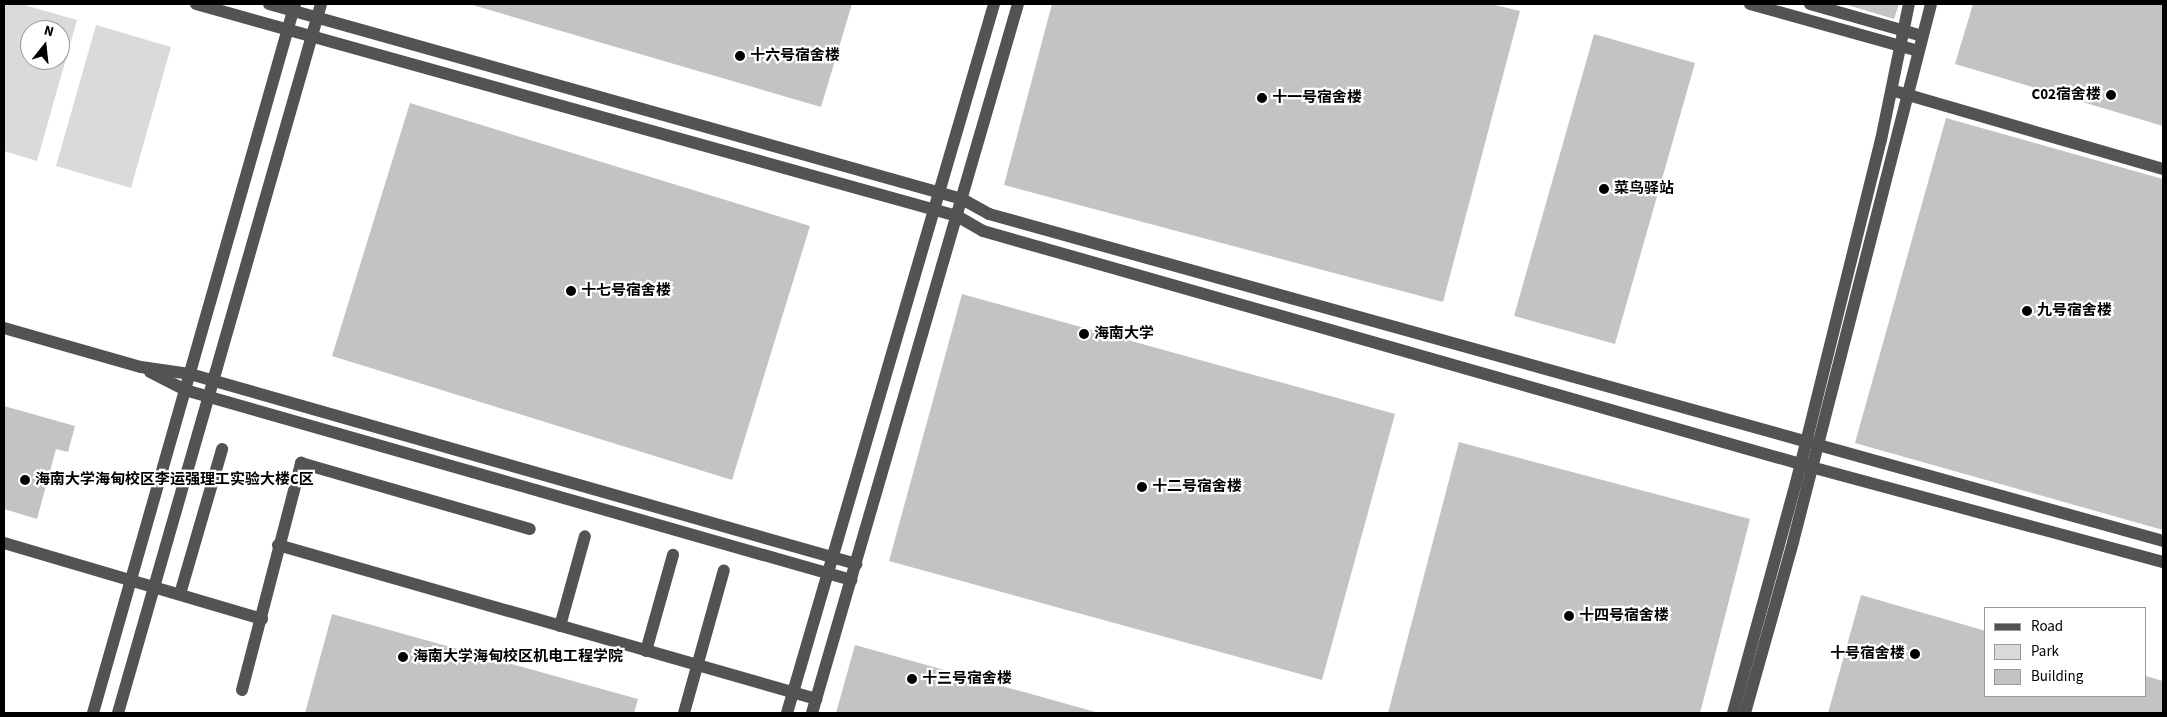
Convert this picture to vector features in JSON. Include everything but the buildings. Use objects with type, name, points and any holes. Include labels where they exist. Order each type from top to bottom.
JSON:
[{"type":"street","points":[[196,4],[934,209],[957,216],[983,231],[1806,465],[2163,562]]},
{"type":"street","points":[[270,4],[294,7],[318,17],[939,192],[962,199],[990,214],[1811,445],[2163,541]]},
{"type":"street","points":[[118,713],[215,381],[321,4]]},
{"type":"street","points":[[787,713],[994,4]]},
{"type":"street","points":[[812,713],[1018,4]]},
{"type":"street","points":[[1750,4],[1918,51]]},
{"type":"street","points":[[1810,4],[1922,36]]},
{"type":"street","points":[[1811,445],[1909,4]]},
{"type":"street","points":[[1745,713],[1811,445],[1931,4]]},
{"type":"street","points":[[93,713],[294,7]]},
{"type":"street","points":[[1891,90],[2163,169]]},
{"type":"street","points":[[4,328],[141,367],[190,374],[856,564]]},
{"type":"street","points":[[141,367],[185,390],[210,398],[851,580]]},
{"type":"street","points":[[180,594],[222,449]]},
{"type":"street","points":[[242,690],[262,619],[278,545],[301,463],[530,529]]},
{"type":"street","points":[[1733,713],[1806,465]]},
{"type":"street","points":[[560,626],[586,536]]},
{"type":"street","points":[[4,543],[262,619]]},
{"type":"street","points":[[278,545],[816,700]]},
{"type":"street","points":[[646,651],[673,555]]},
{"type":"street","points":[[684,713],[724,570]]},
{"type":"green space","points":[[4,4],[21,4],[77,20],[70,45],[70,20],[20,20],[20,70],[63,70],[37,161],[4,151]]},
{"type":"green space","points":[[96,25],[171,47],[131,188],[56,166]]},
{"type":"place","name":"十六号宿舍楼","points":[[740,56]]},
{"type":"place","name":"C02宿舍楼","points":[[2111,95]]},
{"type":"place","name":"十一号宿舍楼","points":[[1262,98]]},
{"type":"place","name":"菜鸟驿站","points":[[1604,189]]},
{"type":"place","name":"十七号宿舍楼","points":[[571,291]]},
{"type":"place","name":"九号宿舍楼","points":[[2027,311]]},
{"type":"place","name":"海南大学","points":[[1084,334]]},
{"type":"place","name":"海南大学海甸校区李运强理工实验大楼C区","points":[[25,480]]},
{"type":"place","name":"十二号宿舍楼","points":[[1142,487]]},
{"type":"place","name":"十四号宿舍楼","points":[[1569,616]]},
{"type":"place","name":"十号宿舍楼","points":[[1915,654]]},
{"type":"place","name":"海南大学海甸校区机电工程学院","points":[[403,657]]},
{"type":"place","name":"十三号宿舍楼","points":[[912,679]]}]
